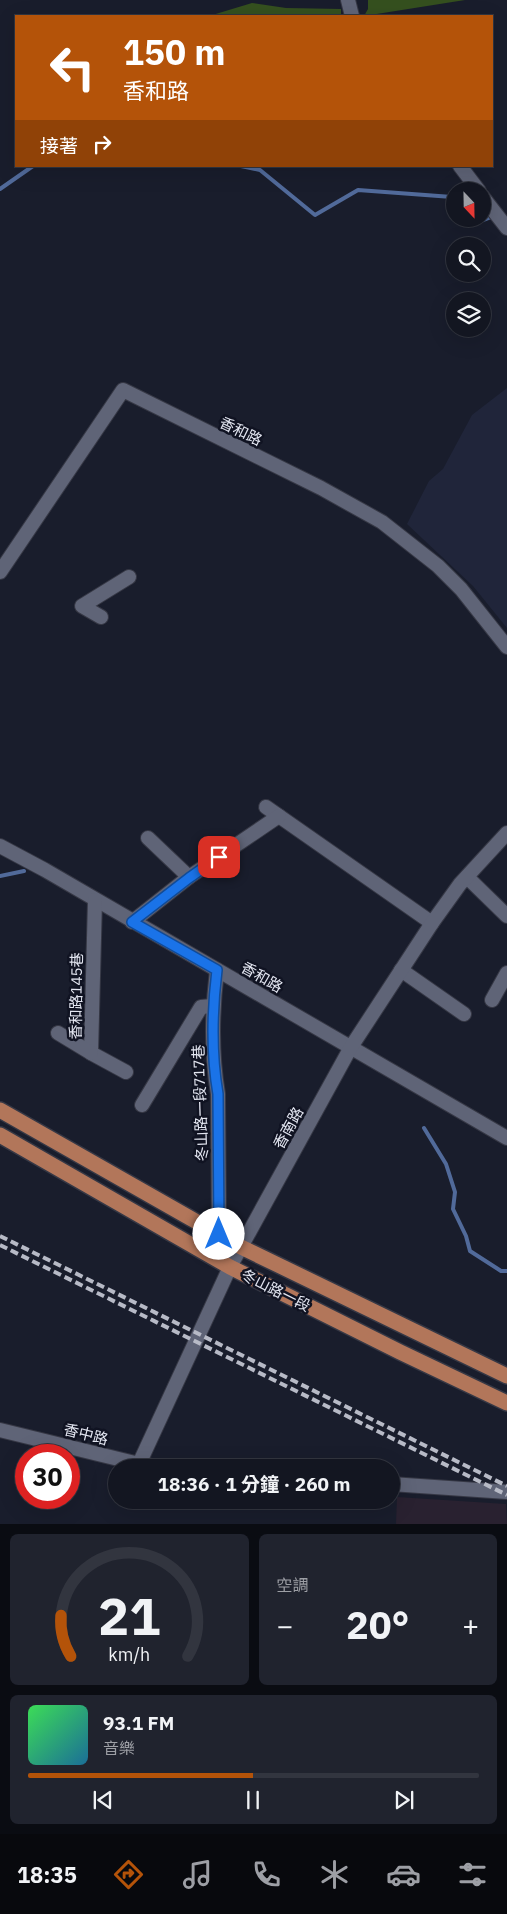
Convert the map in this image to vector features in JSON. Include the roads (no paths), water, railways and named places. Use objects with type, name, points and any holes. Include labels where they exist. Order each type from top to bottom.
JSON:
[{"type":"main road","name":"冬山路一段","points":[[0,1110],[241,1246],[507,1376]]},
{"type":"main road","name":"冬山路一段","points":[[0,1135],[230,1267],[507,1403]]},
{"type":"street","points":[[348,0],[352,15]]},
{"type":"street","points":[[461,167],[472,182]]},
{"type":"street","points":[[491,207],[504,224]]},
{"type":"street","name":"香和路","points":[[0,572],[123,390],[321,488],[382,522],[438,566],[467,596],[507,647]]},
{"type":"street","points":[[101,617],[82,606],[129,577]]},
{"type":"street","points":[[266,807],[432,923]]},
{"type":"street","points":[[132,922],[189,878],[279,816]]},
{"type":"street","name":"香南路","points":[[141,1459],[230,1267],[351,1047],[432,923],[467,877],[507,833]]},
{"type":"street","points":[[148,838],[189,878]]},
{"type":"street","name":"香和路","points":[[0,846],[507,1138]]},
{"type":"street","points":[[467,877],[507,916]]},
{"type":"street","name":"香和路145巷","points":[[95,900],[91,1053],[126,1072]]},
{"type":"street","name":"冬山路一段717巷","points":[[217,970],[212,1006],[215,1076],[218,1094],[219,1234]]},
{"type":"street","points":[[401,970],[464,1014]]},
{"type":"street","points":[[492,1000],[507,973]]},
{"type":"street","points":[[142,1106],[201,1007],[212,1006]]},
{"type":"street","points":[[58,1033],[91,1053]]},
{"type":"street","name":"香中路","points":[[0,1430],[119,1459]]},
{"type":"street","points":[[400,1485],[507,1492]]},
{"type":"waterway","points":[[0,189],[32,167]]},
{"type":"waterway","points":[[246,167],[260,170],[315,215],[358,190],[446,197]]},
{"type":"waterway","points":[[0,876],[24,871]]},
{"type":"waterway","points":[[424,1128],[446,1164],[455,1192],[453,1209],[466,1236],[470,1251],[501,1271],[507,1271]]},
{"type":"railway","points":[[0,1236],[507,1486]]},
{"type":"railway","points":[[0,1245],[507,1495]]}]
